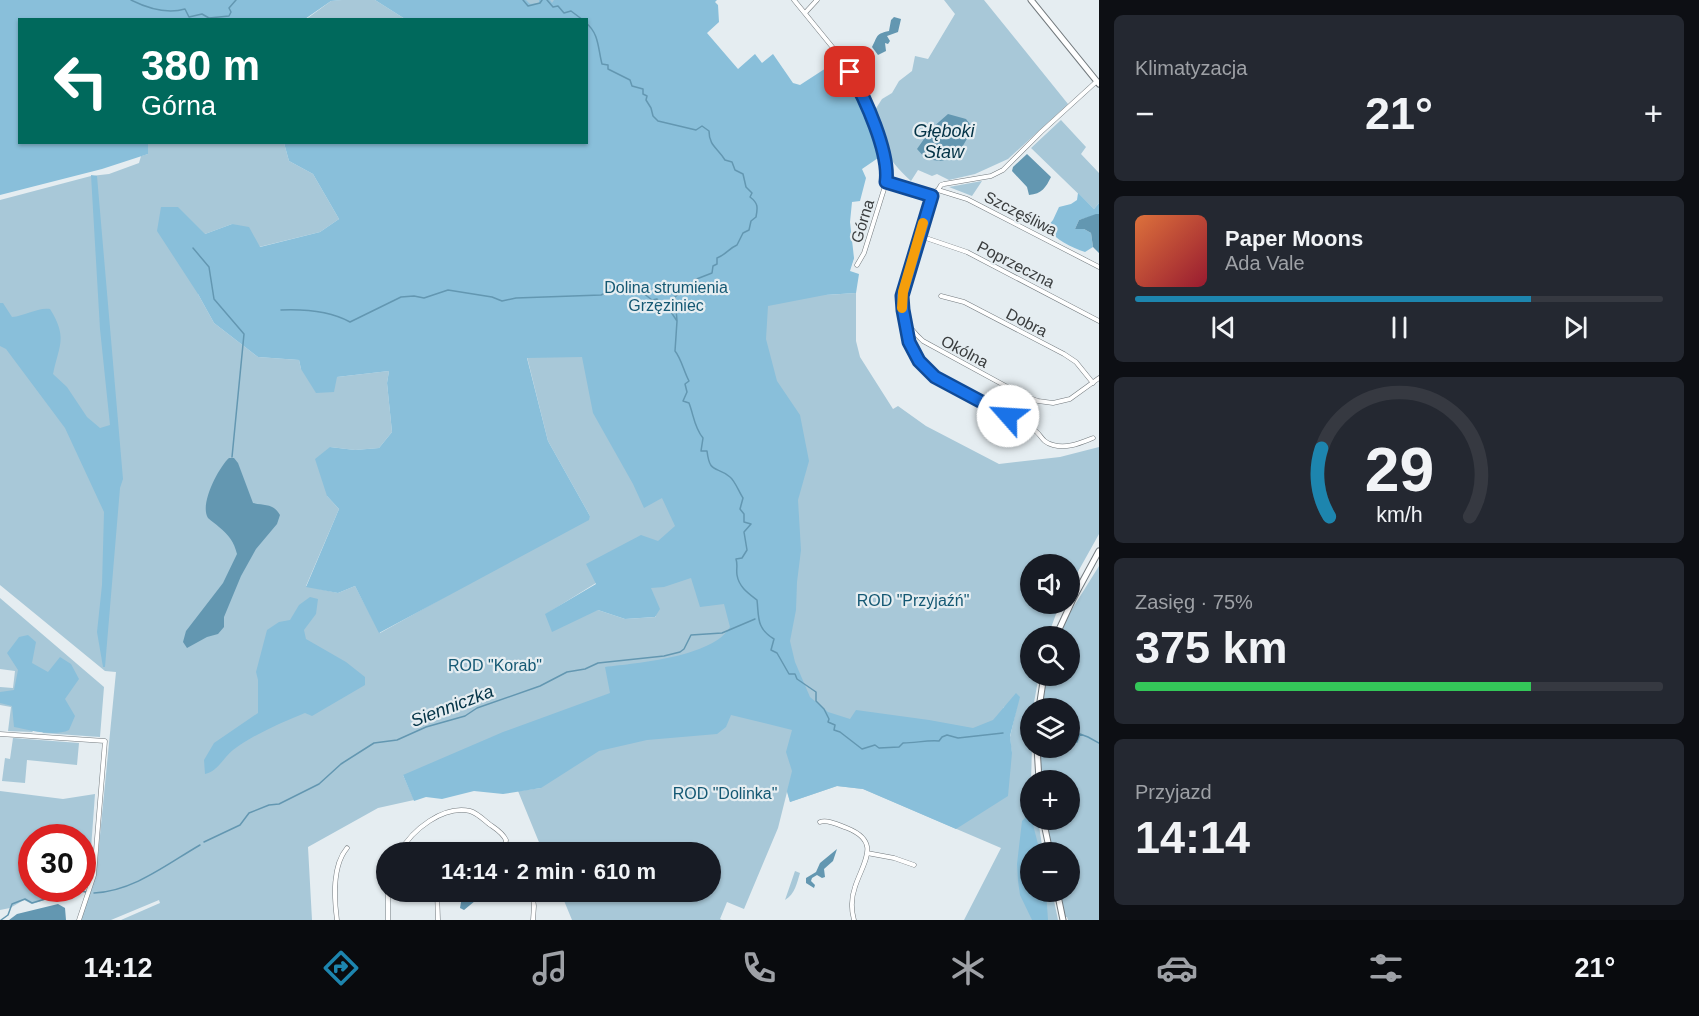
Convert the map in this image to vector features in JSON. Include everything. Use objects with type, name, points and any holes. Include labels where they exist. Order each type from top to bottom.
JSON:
[{"type":"street","name":"Górna","points":[[794,0],[839,54],[856,82],[884,154],[886,182],[864,253],[857,265]]},
{"type":"street","points":[[805,13],[817,0]]},
{"type":"street","points":[[932,196],[944,184],[992,176],[1003,170],[1041,132],[1098,83],[1031,0]]},
{"type":"street","name":"Górna","points":[[886,182],[932,196]]},
{"type":"street","name":"Szczęśliwa","points":[[938,190],[967,199],[1099,267]]},
{"type":"street","name":"Okólna","points":[[932,196],[903,292],[904,317],[912,349],[931,374],[945,384],[1013,418],[1026,427],[1034,429],[1042,440],[1054,446],[1072,445],[1093,438]]},
{"type":"street","name":"Poprzeczna","points":[[920,236],[957,247],[1099,321]]},
{"type":"street","name":"Dobra","points":[[941,296],[963,302],[1064,354],[1076,362],[1093,383]]},
{"type":"street","name":"Okólna","points":[[904,317],[914,333],[927,344],[1024,396],[1045,402],[1061,402],[1074,397],[1099,378]]},
{"type":"street","points":[[1013,418],[1024,396]]},
{"type":"street","points":[[1061,626],[1099,551]]},
{"type":"street","points":[[0,734],[105,741],[94,875],[79,920]]},
{"type":"street","points":[[407,842],[423,825],[448,813],[460,811],[474,813],[501,832],[506,842]]},
{"type":"street","points":[[820,822],[825,820],[856,832],[864,838],[866,843],[865,866],[855,885],[853,896],[854,920]]},
{"type":"street","points":[[337,920],[336,880],[341,855],[347,848]]},
{"type":"street","points":[[867,853],[890,856],[912,864],[912,857]]},
{"type":"street","points":[[387,902],[388,920]]},
{"type":"street","points":[[437,902],[438,920]]},
{"type":"street","points":[[533,902],[533,920]]},
{"type":"street","points":[[1059,902],[1062,920]]},
{"type":"green space","points":[[0,0],[342,0],[331,1],[306,18],[18,18],[18,144],[148,144],[148,154],[102,169],[0,195]]},
{"type":"green space","points":[[375,0],[403,18],[308,18],[331,1]]},
{"type":"green space","name":"Dolina strumienia Grzęziniec","points":[[375,0],[526,0],[530,4],[539,3],[539,0],[550,0],[552,3],[554,0],[717,0],[715,2],[718,5],[719,22],[707,33],[738,69],[755,54],[762,63],[773,54],[793,83],[800,85],[840,59],[864,106],[881,156],[862,169],[866,178],[860,201],[852,202],[850,222],[854,258],[850,271],[859,274],[856,293],[825,295],[768,306],[766,339],[777,381],[800,415],[809,461],[798,500],[801,550],[796,610],[790,641],[795,662],[810,697],[828,712],[850,719],[856,710],[973,728],[993,720],[1016,693],[1020,697],[1010,736],[1012,753],[1008,796],[956,829],[863,789],[837,786],[790,802],[787,791],[792,771],[786,752],[792,730],[731,715],[726,727],[717,734],[647,740],[599,751],[541,788],[503,794],[474,791],[442,799],[426,797],[414,801],[403,775],[503,732],[610,693],[605,667],[673,657],[691,652],[721,637],[730,627],[724,604],[700,607],[691,578],[664,587],[651,588],[660,609],[655,617],[625,619],[598,610],[552,632],[545,614],[596,584],[586,564],[641,535],[658,541],[675,526],[662,498],[644,508],[593,413],[582,357],[527,358],[548,441],[590,516],[589,520],[379,633],[355,586],[338,593],[306,587],[339,509],[327,496],[315,459],[330,447],[355,450],[379,448],[392,432],[387,383],[389,371],[337,377],[334,392],[316,393],[301,369],[299,360],[258,357],[214,323],[157,231],[161,207],[178,207],[205,234],[232,224],[249,227],[260,247],[320,232],[339,219],[313,174],[289,161],[284,144],[588,144],[588,18],[403,18]]},
{"type":"green space","points":[[497,0],[591,0],[694,22],[739,75],[850,176],[835,252],[854,258],[851,266],[826,295],[856,293],[856,341],[860,357],[893,409],[898,406],[926,426],[999,464],[1060,457],[1099,447],[1099,534],[1080,568],[1080,554],[1020,554],[1020,614],[1056,614],[1052,626],[1020,626],[1020,686],[1037,686],[1035,698],[1020,698],[1020,758],[1032,758],[1031,770],[1020,770],[1020,830],[1040,830],[1041,842],[1020,842],[1020,902],[1054,902],[1058,920],[964,920],[1001,848],[863,789],[837,786],[790,802],[787,792],[778,828],[744,909],[727,902],[720,919],[722,920],[572,920],[565,902],[721,902],[721,842],[539,842],[518,791],[541,788],[403,775],[414,800],[378,808],[308,847],[312,920],[121,920],[160,903],[159,900],[111,920],[80,920],[87,902],[96,902],[96,876],[116,672],[105,671],[0,585],[0,200],[91,176],[109,174],[139,163],[141,156],[148,154],[148,144],[284,144],[289,161],[313,174],[339,219],[320,232],[259,247],[232,224],[205,234],[198,294],[214,323],[258,357],[299,360],[301,369],[337,377],[389,371],[387,383],[392,432],[379,448],[355,450],[330,447],[327,496],[339,509],[306,586],[338,593],[355,586],[380,633],[590,516],[548,441],[527,357],[554,357],[594,187],[588,18],[577,18]],"holes":[[[596,583],[656,617],[625,619],[598,610],[546,614]],[[1019,697],[1010,737],[1012,756],[1003,708]]]},
{"type":"green space","points":[[944,0],[984,0],[1068,104],[1008,159],[975,174],[949,180],[937,174],[932,176],[918,170],[911,181],[895,165],[886,150],[873,113],[882,99],[892,93],[899,81],[912,71],[915,56],[928,59],[955,14]]},
{"type":"green space","points":[[1061,120],[1086,147],[1081,154],[1099,173],[1099,203],[1094,209],[1031,148]]},
{"type":"green space","points":[[91,175],[97,176],[123,479],[120,488],[105,667],[103,667],[97,632],[102,585],[104,512],[65,428],[6,349],[0,346],[0,303],[3,303],[12,317],[41,309],[50,309],[56,319],[60,335],[53,374],[67,387],[87,417],[100,428],[110,425],[100,329]]},
{"type":"green space","points":[[982,181],[972,196],[949,187]]},
{"type":"green space","points":[[1078,193],[1094,209],[1099,203],[1099,214],[1079,220],[1075,229],[1084,229],[1091,233],[1093,247],[1085,252],[1064,242],[1047,227],[1059,207],[1077,200]]},
{"type":"green space","points":[[1099,566],[1099,920],[1068,920],[1065,917],[1062,902],[1080,902],[1080,842],[1050,842],[1048,830],[1080,830],[1080,770],[1041,770],[1040,758],[1080,758],[1080,698],[1044,698],[1045,686],[1080,686],[1080,626],[1064,626],[1069,614],[1080,614],[1080,596]]},
{"type":"green space","points":[[310,597],[318,599],[316,614],[304,630],[306,639],[346,662],[365,677],[365,685],[312,716],[305,713],[250,739],[233,750],[217,767],[205,774],[204,760],[214,743],[258,713],[256,672],[267,630],[279,622],[290,620],[299,605]]},
{"type":"green space","points":[[0,598],[104,687],[100,737],[43,733],[40,729],[32,732],[8,731],[11,707],[0,705],[0,687],[13,688],[15,671],[0,669]]},
{"type":"green space","points":[[28,635],[36,642],[32,663],[48,672],[60,657],[71,664],[79,679],[65,699],[75,716],[69,730],[49,733],[14,727],[12,706],[0,703],[0,692],[14,690],[18,670],[7,653],[19,637]]},
{"type":"green space","points":[[13,738],[79,743],[77,765],[27,760],[25,783],[2,781],[5,758],[10,759]]},
{"type":"green space","points":[[0,791],[63,799],[95,794],[93,824],[18,824],[18,902],[20,902],[0,910]]},
{"type":"green space","points":[[1021,830],[1034,830],[1037,842],[1020,842],[1020,895],[1017,864]]},
{"type":"green space","points":[[795,871],[800,873],[797,884],[785,900]]},
{"type":"green space","points":[[1023,902],[1047,902],[1048,920],[1032,920]]},
{"type":"water","points":[[894,17],[901,19],[898,32],[887,36],[890,41],[888,44],[885,43],[886,51],[878,55],[872,47],[879,34],[889,31],[891,20]]},
{"type":"water","name":"Głęboki Staw","points":[[948,114],[966,119],[973,128],[956,158],[940,161],[926,159],[917,149],[931,129]]},
{"type":"water","points":[[1027,154],[1051,177],[1043,189],[1029,195],[1027,187],[1012,171],[1013,167]]},
{"type":"water","points":[[1099,214],[1099,253],[1093,247],[1091,233],[1084,229],[1075,229],[1079,220]]},
{"type":"water","points":[[229,458],[234,458],[238,463],[253,503],[272,507],[280,515],[277,524],[256,549],[241,576],[224,617],[224,627],[218,634],[187,648],[183,642],[186,631],[223,583],[237,554],[231,539],[208,518],[206,512],[211,486]]},
{"type":"water","points":[[837,849],[833,861],[824,869],[825,877],[817,875],[812,878],[814,888],[806,883],[806,878],[816,872],[820,863]]},
{"type":"water","points":[[461,902],[474,902],[464,910],[460,908]]},
{"type":"water","points":[[58,904],[65,908],[66,920],[9,920],[17,914]]},
{"type":"waterway","points":[[131,0],[157,9],[171,11],[185,9],[189,17],[202,14],[209,18],[229,16],[231,12],[229,8],[236,0]]},
{"type":"waterway","points":[[523,0],[528,6],[540,3],[542,0]]},
{"type":"waterway","points":[[547,0],[553,7],[558,6],[564,13],[571,11],[580,18]]},
{"type":"waterway","points":[[588,25],[596,36],[602,64],[608,65],[608,69],[630,80],[632,86],[643,89],[653,116],[658,121],[696,130],[702,126],[709,131],[714,147],[725,160],[732,162],[735,170],[743,174],[746,187],[752,193],[750,197],[757,206],[756,217],[751,221],[749,230],[743,233],[737,245],[717,258],[717,264],[713,266],[712,273],[694,280],[694,288],[683,290],[675,297],[677,321],[675,351],[689,381],[685,384],[687,392],[683,401],[689,403],[696,426],[703,438],[701,451],[707,451],[712,467],[732,479],[743,498],[740,509],[744,514],[744,522],[751,524],[744,532],[747,550],[742,558],[736,559],[737,575],[742,586],[757,600],[761,626],[774,639],[771,650],[777,653],[789,674],[795,674],[797,679],[816,692],[816,701],[824,709],[829,719],[828,722],[835,725],[834,730],[862,749],[875,745],[879,748],[899,747],[903,743],[939,741],[947,735],[958,738],[1003,733]]},
{"type":"waterway","points":[[193,248],[209,267],[214,299],[244,334],[232,457]]},
{"type":"waterway","points":[[281,310],[317,312],[334,315],[350,322],[401,297],[424,298],[448,290],[492,297],[502,301],[516,298],[601,295],[618,287],[629,290],[634,286],[652,300],[657,299],[677,321]]},
{"type":"waterway","name":"Sienniczka","points":[[204,842],[240,825],[249,813],[269,805],[279,804],[319,784],[341,764],[374,743],[397,740],[426,727],[465,716],[477,708],[540,686],[567,672],[585,669],[598,663],[664,656],[680,652],[691,635],[722,633],[755,619]]},
{"type":"waterway","points":[[1080,734],[1099,743]]},
{"type":"waterway","name":"Sienniczka","points":[[96,893],[136,882],[200,845]]},
{"type":"waterway","name":"Sienniczka","points":[[1,920],[8,915],[12,904],[18,902]]},
{"type":"waterway","name":"Sienniczka","points":[[30,902],[35,902]]},
{"type":"slow traffic","points":[[902,308],[903,292],[923,223]]},
{"type":"route","points":[[850,72],[868,110],[884,154],[886,182],[932,196],[902,296],[907,334],[912,349],[916,357],[939,381],[1008,416]]},
{"type":"park label","name":"ROD \"Przyjaźń\"","points":[[913,600]]},
{"type":"park label","name":"ROD \"Korab\"","points":[[495,665]]},
{"type":"park label","name":"ROD \"Dolinka\"","points":[[725,793]]}]
